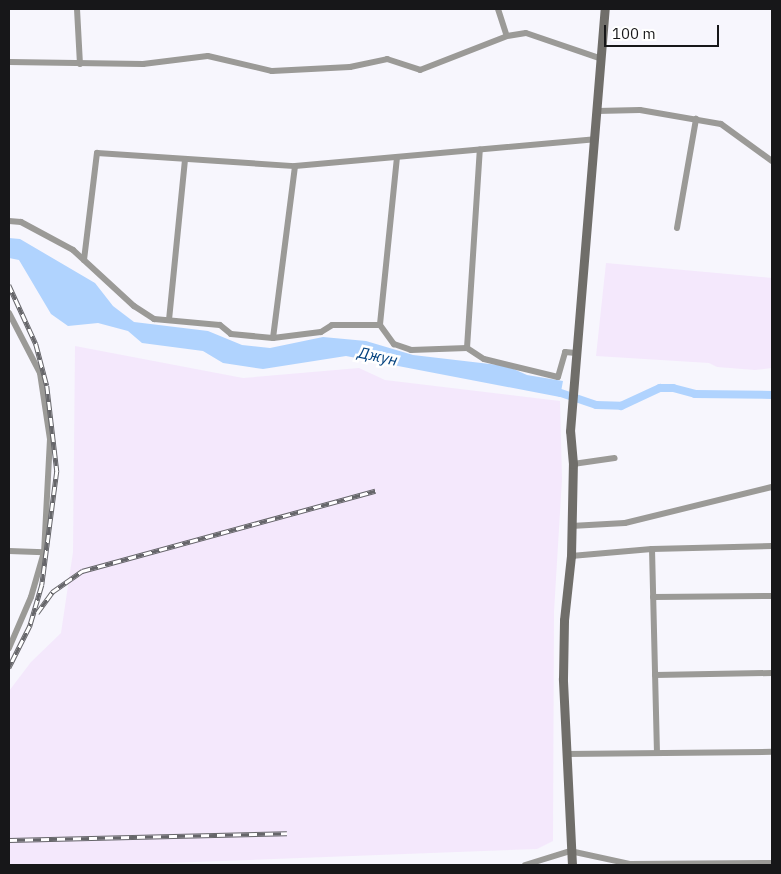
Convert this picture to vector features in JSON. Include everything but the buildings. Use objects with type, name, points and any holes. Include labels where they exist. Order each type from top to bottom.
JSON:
[{"type":"main road","points":[[572,865],[566,754],[564,620],[571,556],[573,464],[570,431],[605,9]]},
{"type":"street","points":[[77,9],[80,64]]},
{"type":"street","points":[[498,9],[507,36]]},
{"type":"street","points":[[9,62],[143,64],[208,56],[272,71],[350,67],[386,59],[420,70],[507,36],[535,34],[602,59]]},
{"type":"street","points":[[598,111],[640,110],[721,124],[772,161]]},
{"type":"street","points":[[677,228],[696,120]]},
{"type":"street","points":[[84,260],[97,154],[294,166],[595,139]]},
{"type":"street","points":[[467,348],[480,149]]},
{"type":"street","points":[[397,157],[380,325],[394,344],[411,350],[467,348],[484,359],[558,377],[565,352],[576,353]]},
{"type":"street","points":[[169,320],[185,160]]},
{"type":"street","points":[[273,338],[294,166]]},
{"type":"street","points":[[9,221],[21,222],[73,250],[134,306],[154,319],[220,325],[231,334],[273,338],[321,332],[332,325],[380,325]]},
{"type":"street","points":[[9,312],[40,373],[49,430],[50,492],[44,552],[31,597],[9,648]]},
{"type":"street","points":[[573,464],[615,458]]},
{"type":"street","points":[[571,526],[625,523],[772,487]]},
{"type":"street","points":[[571,556],[652,549],[772,546]]},
{"type":"street","points":[[652,549],[657,752]]},
{"type":"street","points":[[9,551],[44,552]]},
{"type":"street","points":[[653,598],[772,596]]},
{"type":"street","points":[[655,674],[772,673]]},
{"type":"street","points":[[566,754],[772,752]]},
{"type":"street","points":[[525,865],[570,852],[630,864],[772,863]]},
{"type":"shaded area","points":[[606,263],[772,278],[772,368],[755,370],[717,367],[709,363],[596,356]]},
{"type":"shaded area","points":[[75,346],[243,378],[359,368],[385,380],[560,401],[562,479],[554,612],[553,841],[537,849],[168,863],[9,865],[9,691],[31,662],[61,633],[73,552]]},
{"type":"water","points":[[9,238],[20,239],[95,283],[113,306],[134,322],[208,331],[242,345],[270,348],[323,337],[366,341],[413,355],[507,366],[527,375],[563,381],[560,397],[346,356],[263,369],[223,363],[203,351],[142,343],[128,331],[98,323],[68,326],[51,314],[19,260],[9,258]]},
{"type":"waterway","name":"Джун","points":[[552,390],[596,405],[621,406],[660,388],[673,388],[695,394],[772,395]]},
{"type":"railway","points":[[9,285],[36,344],[47,386],[57,471],[42,585],[30,626],[9,668]]},
{"type":"railway","points":[[37,613],[52,592],[82,571],[375,491]]},
{"type":"railway","points":[[9,840],[287,833]]}]
